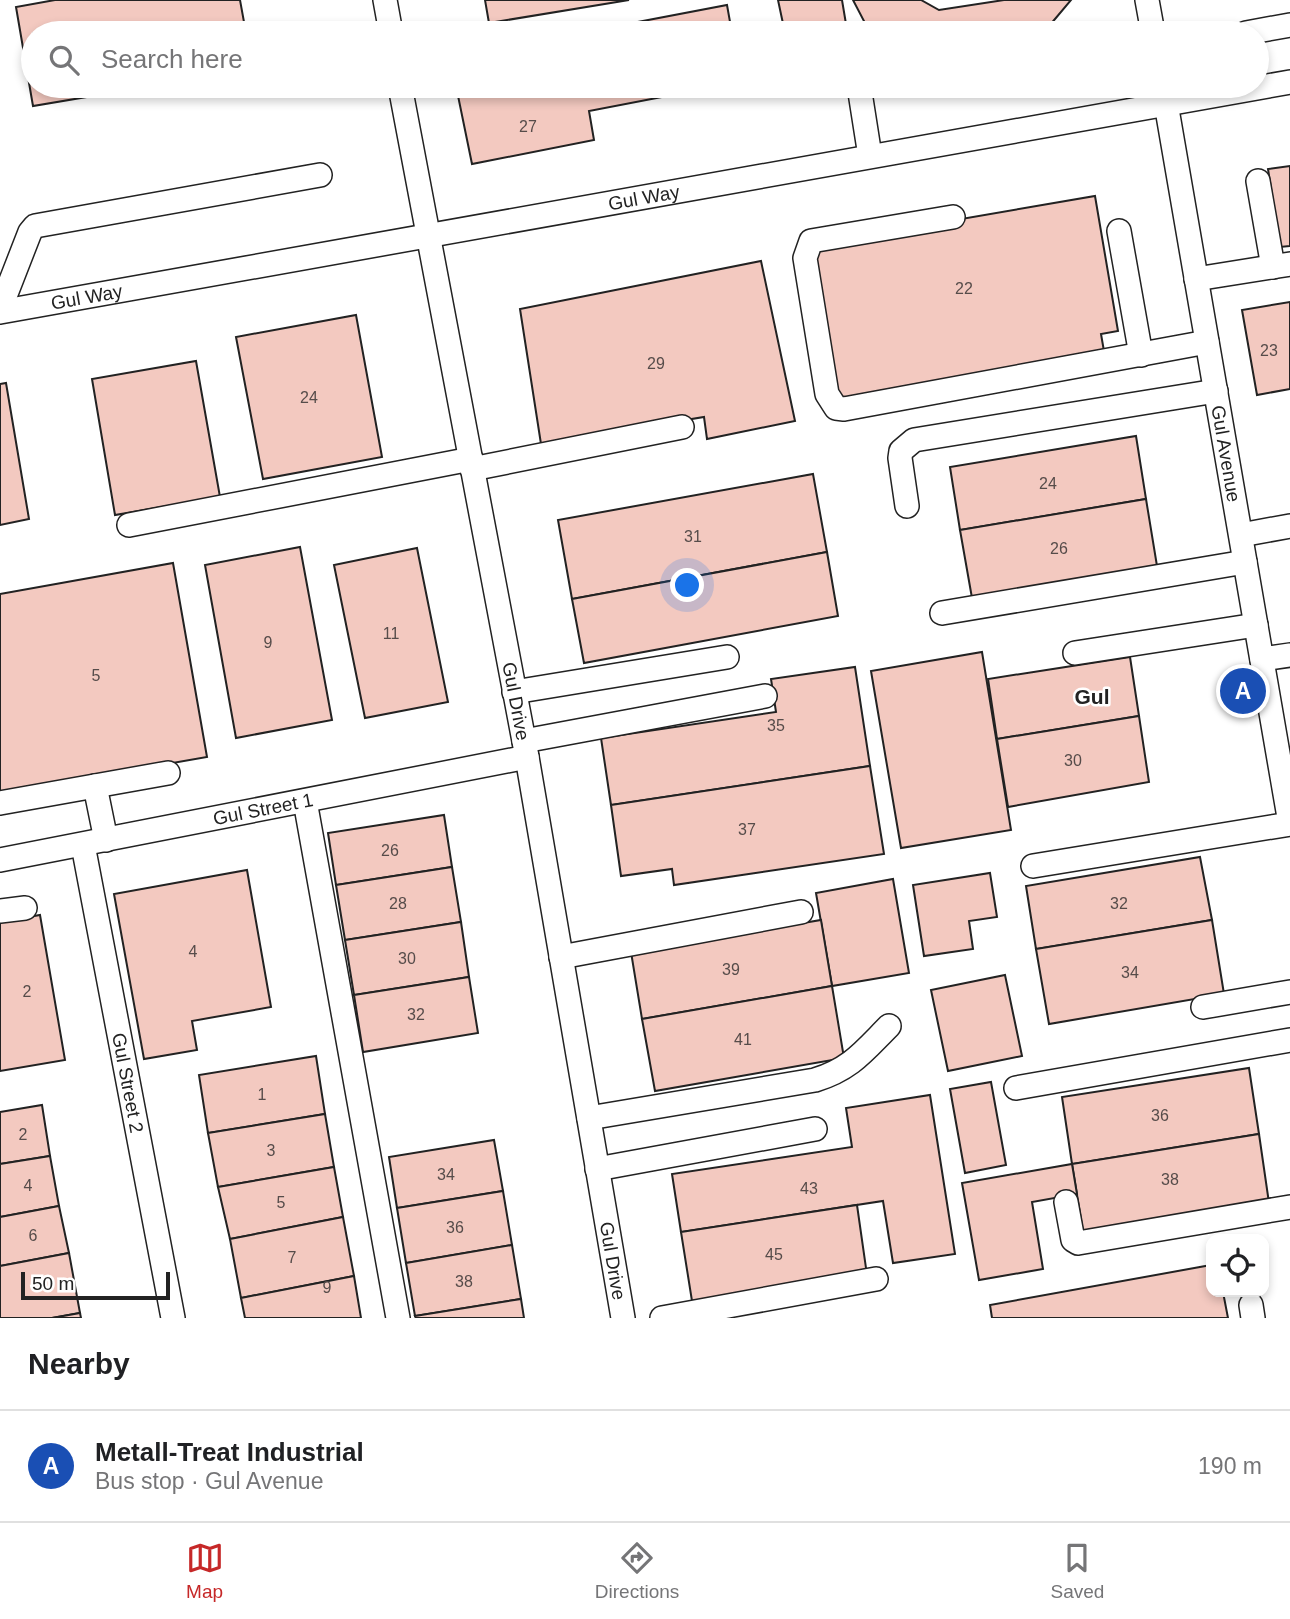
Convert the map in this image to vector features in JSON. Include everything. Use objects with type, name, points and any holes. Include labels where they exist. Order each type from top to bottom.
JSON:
[{"type":"street","points":[[385,0],[389,21]]},
{"type":"street","points":[[1147,0],[1151,21]]},
{"type":"street","points":[[1269,29],[1290,25]]},
{"type":"street","name":"Gul Way","points":[[1269,84],[1290,82]]},
{"type":"street","name":"Gul Drive","points":[[402,98],[525,749],[623,1318]]},
{"type":"street","points":[[861,98],[870,156]]},
{"type":"street","name":"Gul Way","points":[[0,311],[429,237],[870,156],[1145,98]]},
{"type":"street","name":"Gul Avenue","points":[[1165,98],[1262,659],[1287,788],[1290,823]]},
{"type":"street","points":[[0,311],[30,232],[36,226],[320,175]]},
{"type":"street","points":[[1196,279],[1282,266],[1258,181]]},
{"type":"street","points":[[953,216],[811,241],[806,258],[827,394],[836,408],[844,409],[1207,342]]},
{"type":"street","points":[[1119,231],[1141,355]]},
{"type":"street","points":[[907,506],[900,458],[901,451],[914,440],[1216,391]]},
{"type":"street","points":[[129,525],[682,427]]},
{"type":"street","points":[[1241,535],[1290,526]]},
{"type":"street","points":[[942,613],[1245,562]]},
{"type":"street","points":[[1075,653],[1256,625]]},
{"type":"street","points":[[1262,659],[1290,655]]},
{"type":"street","points":[[514,692],[726,657]]},
{"type":"street","name":"Gul Street 1","points":[[0,860],[305,801],[765,696]]},
{"type":"street","points":[[0,803],[168,773]]},
{"type":"street","points":[[95,786],[106,840]]},
{"type":"street","points":[[305,801],[398,1318]]},
{"type":"street","points":[[1033,866],[1290,823]]},
{"type":"street","name":"Gul Street 2","points":[[83,845],[173,1318]]},
{"type":"street","points":[[0,911],[25,908]]},
{"type":"street","points":[[561,957],[801,912]]},
{"type":"street","points":[[1203,1007],[1290,992]]},
{"type":"street","points":[[589,1118],[816,1080],[838,1073],[851,1065],[890,1026]]},
{"type":"street","points":[[1016,1088],[1290,1040]]},
{"type":"street","points":[[597,1168],[815,1129]]},
{"type":"street","points":[[1066,1202],[1073,1240],[1078,1243],[1290,1207]]},
{"type":"street","points":[[662,1318],[876,1279]]},
{"type":"building","points":[[55,0],[240,0],[244,21],[21,21],[21,36],[16,7]]},
{"type":"building","points":[[485,0],[629,0],[501,21],[489,21]]},
{"type":"building","points":[[778,0],[842,0],[846,21],[782,21]]},
{"type":"building","points":[[853,0],[921,0],[939,10],[1004,0],[1071,0],[1053,21],[864,21]]},
{"type":"building","points":[[727,5],[730,21],[643,21]]},
{"type":"building","points":[[32,98],[81,98],[33,106]]},
{"type":"building","points":[[458,98],[657,98],[589,111],[594,140],[472,164]]},
{"type":"building","points":[[1290,166],[1290,246],[1280,247],[1268,169]]},
{"type":"building","points":[[1095,196],[1118,331],[1101,334],[1105,357],[837,404],[810,245]]},
{"type":"building","points":[[761,261],[795,421],[707,439],[704,417],[541,444],[520,309]]},
{"type":"building","points":[[1290,302],[1290,389],[1257,395],[1242,310]]},
{"type":"building","points":[[356,315],[382,457],[263,479],[236,337]]},
{"type":"building","points":[[196,361],[220,497],[115,515],[92,379]]},
{"type":"building","points":[[6,383],[29,519],[0,525],[0,384]]},
{"type":"building","points":[[1136,436],[1146,499],[960,530],[950,467]]},
{"type":"building","points":[[813,474],[827,552],[572,599],[558,520]]},
{"type":"building","points":[[1146,499],[1157,566],[972,598],[960,530]]},
{"type":"building","points":[[300,547],[332,720],[236,738],[205,565]]},
{"type":"building","points":[[417,548],[448,702],[365,718],[334,565]]},
{"type":"building","points":[[827,552],[838,616],[584,663],[572,599]]},
{"type":"building","points":[[173,563],[207,757],[0,793],[0,594]]},
{"type":"building","points":[[982,652],[1011,830],[901,848],[871,671]]},
{"type":"building","points":[[1130,657],[1139,716],[997,739],[988,679]]},
{"type":"building","points":[[855,667],[870,766],[611,805],[601,738],[776,712],[771,679]]},
{"type":"building","points":[[1139,716],[1149,782],[1008,807],[997,739]]},
{"type":"building","points":[[870,766],[884,854],[674,885],[672,869],[621,876],[611,805]]},
{"type":"building","points":[[444,815],[452,867],[336,885],[328,833]]},
{"type":"building","points":[[1200,857],[1212,920],[1036,949],[1026,886]]},
{"type":"building","points":[[452,867],[461,922],[345,940],[336,885]]},
{"type":"building","points":[[247,870],[271,1007],[192,1021],[197,1050],[144,1059],[114,894]]},
{"type":"building","points":[[990,873],[997,917],[969,921],[973,949],[924,956],[913,885]]},
{"type":"building","points":[[893,879],[909,973],[832,986],[816,893]]},
{"type":"building","points":[[40,915],[65,1060],[0,1071],[0,922]]},
{"type":"building","points":[[821,920],[832,986],[642,1019],[631,952]]},
{"type":"building","points":[[1212,920],[1224,994],[1049,1024],[1036,949]]},
{"type":"building","points":[[461,922],[469,977],[354,995],[345,940]]},
{"type":"building","points":[[1005,975],[1022,1056],[948,1071],[931,990]]},
{"type":"building","points":[[469,977],[478,1033],[363,1052],[354,995]]},
{"type":"building","points":[[832,986],[844,1058],[655,1091],[642,1019]]},
{"type":"building","points":[[316,1056],[325,1114],[208,1133],[199,1075]]},
{"type":"building","points":[[1249,1068],[1259,1134],[1072,1164],[1062,1097]]},
{"type":"building","points":[[991,1082],[1006,1165],[965,1173],[950,1089]]},
{"type":"building","points":[[930,1095],[955,1254],[893,1263],[883,1201],[681,1232],[672,1174],[852,1147],[846,1108]]},
{"type":"building","points":[[42,1105],[50,1156],[0,1164],[0,1112]]},
{"type":"building","points":[[325,1114],[334,1167],[218,1187],[208,1133]]},
{"type":"building","points":[[1259,1134],[1269,1203],[1083,1232],[1072,1164]]},
{"type":"building","points":[[494,1140],[503,1191],[397,1208],[389,1157]]},
{"type":"building","points":[[50,1156],[59,1206],[0,1217],[0,1164]]},
{"type":"building","points":[[1072,1164],[1077,1194],[1032,1202],[1043,1269],[979,1280],[962,1183]]},
{"type":"building","points":[[334,1167],[343,1217],[230,1239],[218,1187]]},
{"type":"building","points":[[503,1191],[512,1245],[406,1263],[397,1208]]},
{"type":"building","points":[[857,1205],[867,1275],[692,1301],[681,1232]]},
{"type":"building","points":[[59,1206],[69,1253],[0,1266],[0,1217]]},
{"type":"building","points":[[343,1217],[354,1276],[241,1298],[230,1239]]},
{"type":"building","points":[[512,1245],[521,1299],[415,1316],[406,1263]]},
{"type":"building","points":[[69,1253],[80,1313],[52,1318],[0,1318],[0,1266]]},
{"type":"building","points":[[1206,1266],[1206,1297],[1224,1297],[1228,1318],[992,1318],[990,1305]]},
{"type":"building","points":[[354,1276],[361,1318],[245,1318],[241,1298]]},
{"type":"building","points":[[521,1299],[524,1318],[415,1316]]},
{"type":"building","points":[[80,1313],[81,1318],[52,1318]]},
{"type":"place","name":"Metall-Treat Industrial","points":[[1243,691]]},
{"type":"district","name":"Gul","points":[[1092,697]]}]
